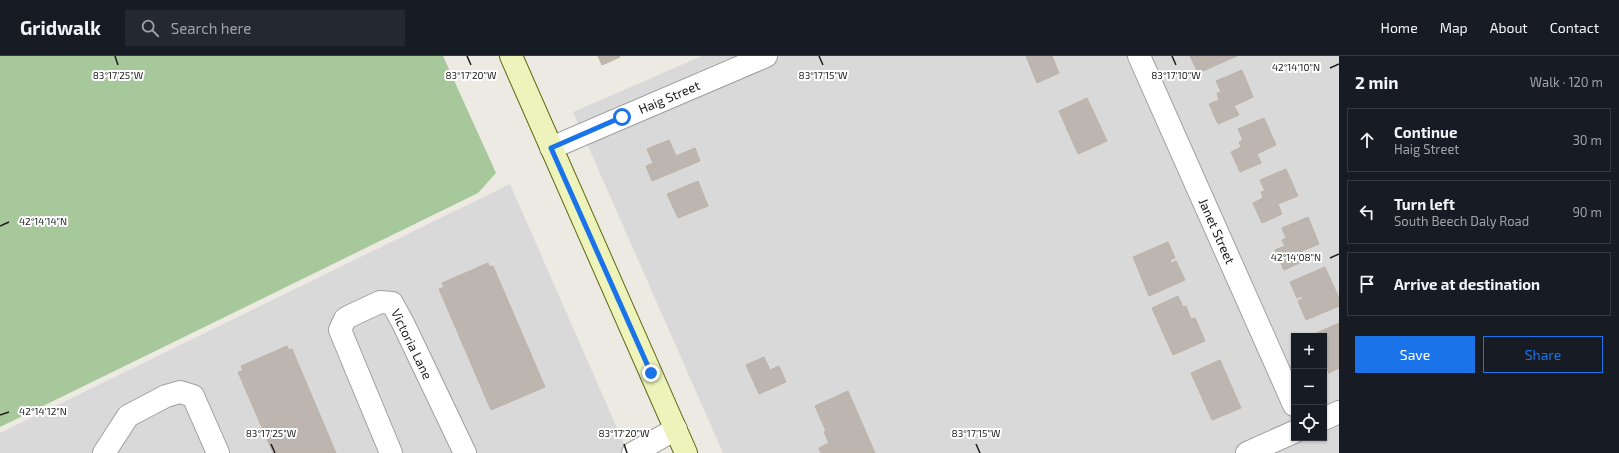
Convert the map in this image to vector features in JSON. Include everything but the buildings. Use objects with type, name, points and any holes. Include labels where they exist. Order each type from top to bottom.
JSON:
[{"type":"street","points":[[511,56],[686,453]]},
{"type":"street","name":"Haig Street","points":[[551,148],[766,56]]},
{"type":"street","name":"Janet Street","points":[[1139,56],[1291,398]]},
{"type":"street","name":"Victoria Lane","points":[[391,453],[340,330],[344,319],[380,302],[392,303],[465,453]]},
{"type":"street","points":[[104,453],[128,416],[166,396],[180,392],[193,396],[218,453]]},
{"type":"street","points":[[1327,418],[1339,412]]},
{"type":"street","points":[[633,453],[676,429]]},
{"type":"street","points":[[1247,453],[1291,433]]},
{"type":"shaded area","points":[[702,56],[1339,56],[1339,453],[723,453],[573,112]]},
{"type":"shaded area","points":[[510,184],[628,453],[0,453],[0,433]]},
{"type":"green space","points":[[0,56],[443,56],[496,173],[478,193],[0,427]]},
{"type":"route","points":[[622,117],[551,148],[651,373]]}]
